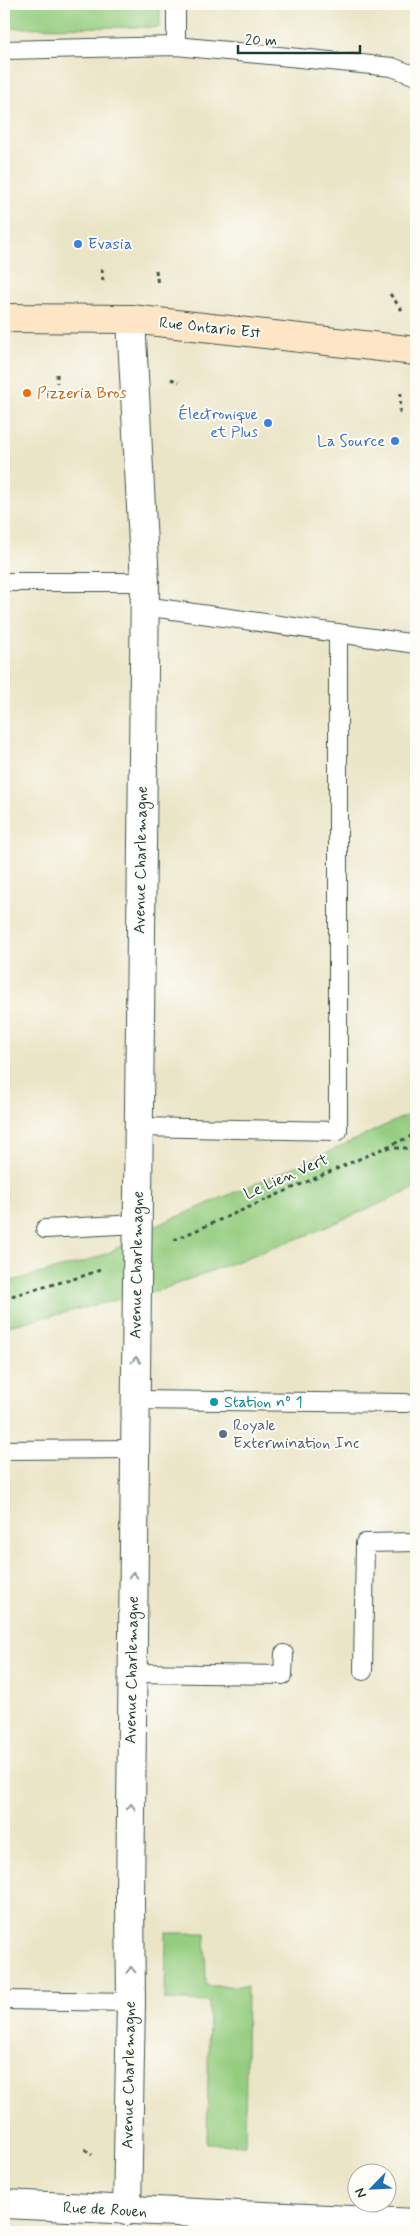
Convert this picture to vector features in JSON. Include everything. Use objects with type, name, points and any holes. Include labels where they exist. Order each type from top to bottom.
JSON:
[{"type":"main road","name":"Rue Ontario Est","points":[[4,318],[131,319],[416,351]]},
{"type":"street","name":"Avenue Charlemagne","points":[[127,2211],[131,2002],[132,1673],[145,594],[131,319]]},
{"type":"street","name":"Rue de Rouen","points":[[4,2204],[416,2223]]},
{"type":"lane","points":[[176,4],[176,46]]},
{"type":"lane","points":[[4,50],[176,46],[392,67],[416,76]]},
{"type":"lane","points":[[4,582],[145,594],[338,633],[416,644]]},
{"type":"lane","points":[[138,1127],[338,1131],[338,633]]},
{"type":"lane","points":[[45,1229],[137,1224]]},
{"type":"lane","points":[[135,1400],[406,1403]]},
{"type":"lane","points":[[4,1450],[135,1449]]},
{"type":"lane","points":[[363,1671],[365,1543],[416,1542]]},
{"type":"lane","points":[[132,1673],[283,1675],[284,1654]]},
{"type":"lane","points":[[4,2000],[131,2002]]},
{"type":"path","points":[[102,269],[104,286]]},
{"type":"path","points":[[156,270],[158,289]]},
{"type":"path","points":[[390,294],[407,318]]},
{"type":"path","points":[[57,374],[57,383]]},
{"type":"path","points":[[400,413],[401,392]]},
{"type":"path","name":"Le Lien Vert","points":[[166,1243],[416,1134]]},
{"type":"path","points":[[384,1148],[416,1148]]},
{"type":"path","points":[[4,1298],[80,1278],[110,1266]]},
{"type":"green space","points":[[4,4],[160,4],[160,27],[4,28]]},
{"type":"green space","points":[[416,1111],[416,1188],[310,1234],[163,1289],[4,1327],[4,1283],[87,1261],[110,1252],[151,1228],[324,1154]]},
{"type":"green space","points":[[166,1933],[205,1933],[206,1986],[247,1986],[245,2145],[207,2144],[209,2002],[165,2000]]},
{"type":"place","name":"Evasia","points":[[78,244]]},
{"type":"place","name":"Pizzeria Bros","points":[[27,393]]},
{"type":"place","name":"Électronique et Plus","points":[[268,423]]},
{"type":"place","name":"La Source","points":[[395,441]]},
{"type":"place","name":"Station nº 1","points":[[214,1402]]},
{"type":"place","name":"Royale Extermination Inc","points":[[223,1434]]}]
